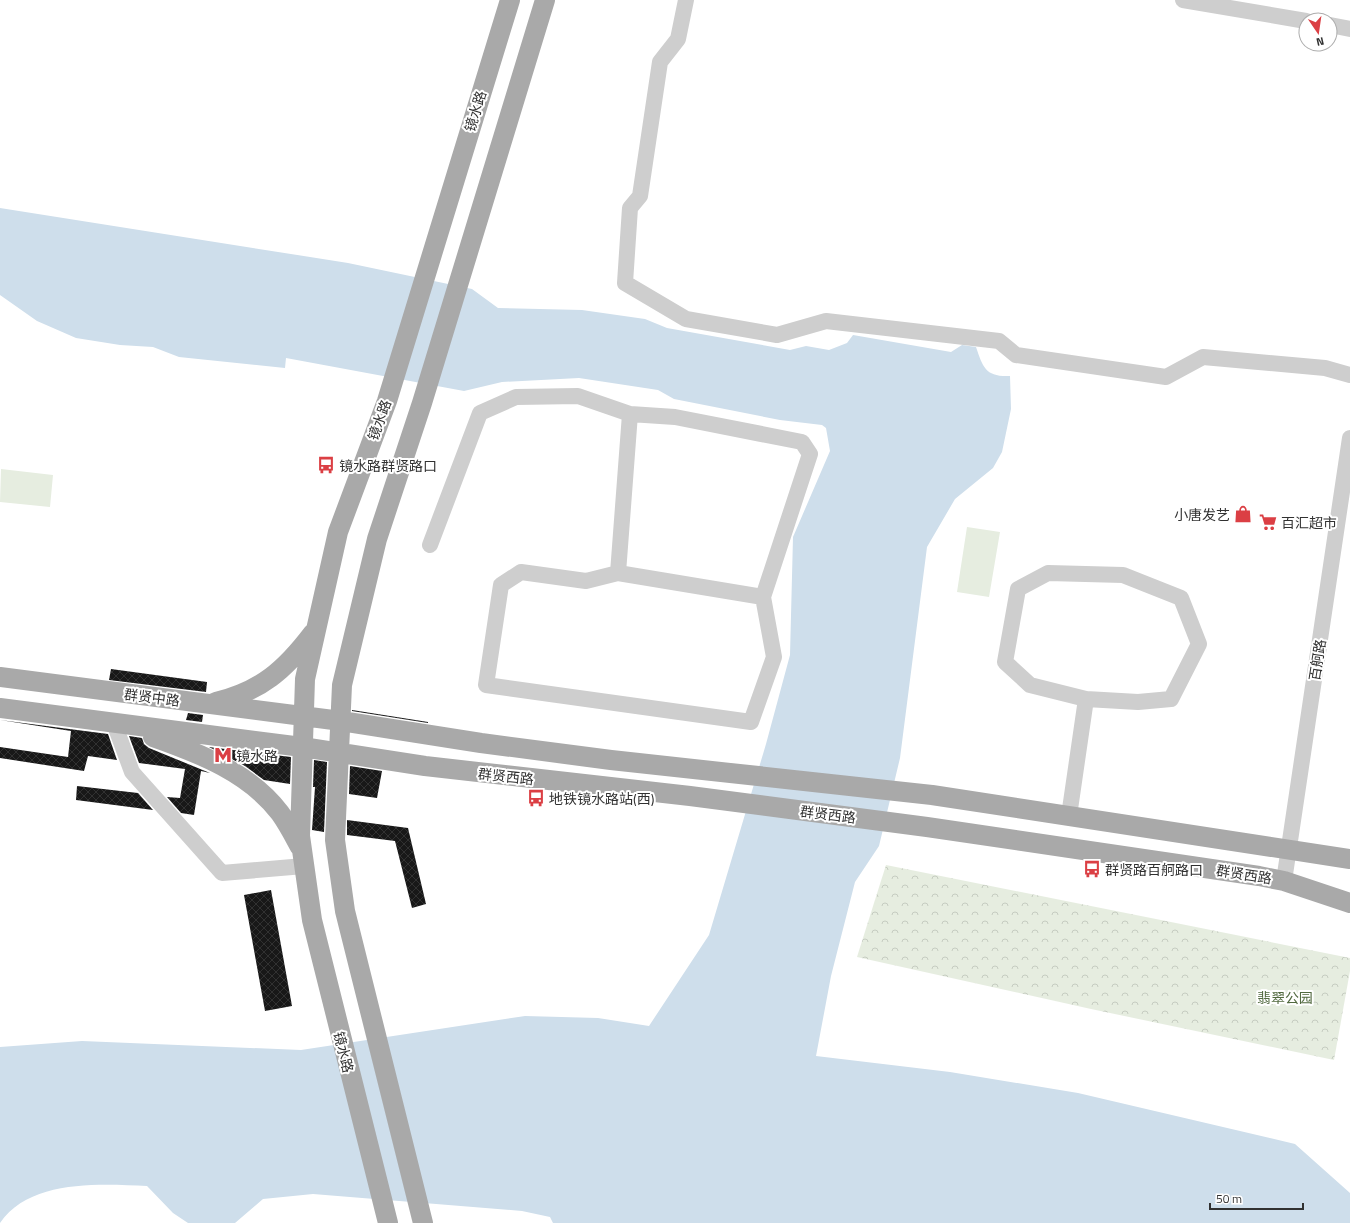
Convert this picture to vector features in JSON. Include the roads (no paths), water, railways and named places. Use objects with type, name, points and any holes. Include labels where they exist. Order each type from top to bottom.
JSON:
[{"type":"main road","name":"镜水路","points":[[388,1223],[330,997],[312,920],[300,836],[305,679],[338,532],[387,401],[426,269],[510,0]]},
{"type":"main road","points":[[423,1223],[345,911],[335,840],[342,685],[377,539],[422,403],[545,0]]},
{"type":"main road","points":[[209,704],[236,698],[269,680],[298,652],[316,629]]},
{"type":"main road","name":"群贤中路","points":[[0,677],[304,716]]},
{"type":"main road","points":[[0,708],[302,747]]},
{"type":"main road","name":"群贤西路","points":[[304,716],[481,743],[611,760],[932,795],[1350,859]]},
{"type":"main road","points":[[114,723],[192,750],[248,781],[280,813],[303,858]]},
{"type":"main road","name":"群贤西路","points":[[302,747],[424,766],[690,796],[927,827],[1284,881],[1350,903]]},
{"type":"street","points":[[686,0],[678,40],[660,62],[640,196],[630,208],[625,283],[686,319],[777,335],[826,321],[998,341],[1016,355],[1166,378],[1203,357],[1325,368],[1350,375]]},
{"type":"street","points":[[1183,0],[1298,20]]},
{"type":"street","points":[[1338,27],[1350,29]]},
{"type":"street","points":[[430,544],[480,413],[516,397],[578,396],[630,414],[675,417],[802,442],[810,454],[763,597],[774,657],[751,722],[486,685],[501,584],[521,572],[586,581],[618,573],[763,597]]},
{"type":"street","points":[[618,573],[630,414]]},
{"type":"street","name":"百舸路","points":[[1284,881],[1350,438]]},
{"type":"street","points":[[1048,573],[1123,575],[1181,598],[1199,644],[1171,699],[1138,702],[1086,699],[1030,685],[1005,662],[1018,589],[1048,573]]},
{"type":"street","points":[[1069,816],[1086,699]]},
{"type":"street","points":[[114,723],[132,772],[222,873],[303,858]]},
{"type":"water","points":[[0,208],[348,263],[472,289],[498,308],[582,310],[645,319],[667,328],[790,350],[806,346],[829,350],[847,343],[853,335],[951,352],[962,345],[976,347],[981,361],[987,370],[996,375],[1010,376],[1011,409],[1002,452],[993,468],[955,499],[927,547],[900,758],[879,846],[855,882],[831,976],[816,1056],[950,1072],[1078,1093],[1295,1144],[1350,1193],[1350,1223],[553,1223],[550,1217],[522,1211],[313,1194],[263,1199],[235,1223],[188,1223],[173,1213],[147,1186],[88,1185],[47,1191],[29,1198],[13,1209],[0,1223],[0,1047],[82,1041],[301,1050],[525,1016],[598,1018],[649,1026],[709,935],[766,744],[790,655],[793,537],[830,451],[826,428],[822,425],[780,420],[674,399],[658,390],[579,378],[502,382],[464,391],[286,358],[285,368],[179,357],[153,347],[120,345],[76,338],[37,321],[0,295]]},
{"type":"place","name":"镜水路群贤路口","points":[[326,465]]},
{"type":"place","name":"小唐发艺","points":[[1243,514]]},
{"type":"place","name":"百汇超市","points":[[1268,522]]},
{"type":"place","name":"镜水路","points":[[223,755]]},
{"type":"place","name":"地铁镜水路站(西)","points":[[536,798]]},
{"type":"place","name":"群贤路百舸路口","points":[[1092,869]]},
{"type":"park label","name":"翡翠公园","points":[[1285,997]]}]
